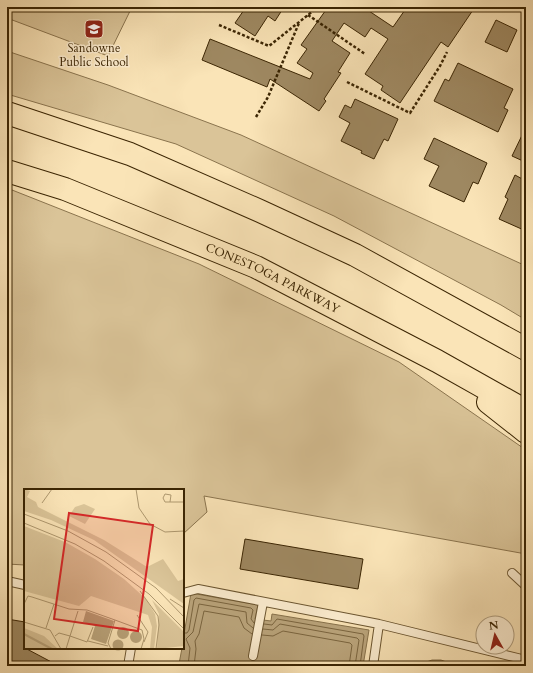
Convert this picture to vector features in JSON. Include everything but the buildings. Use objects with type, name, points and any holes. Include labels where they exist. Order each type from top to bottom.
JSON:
[{"type":"highway","points":[[7,113],[130,154],[260,211],[355,255],[526,349]]},
{"type":"highway","name":"CONESTOGA PARKWAY","points":[[7,171],[65,189],[256,267],[437,361],[526,411]]},
{"type":"highway","points":[[437,361],[526,432]]},
{"type":"lane","points":[[512,573],[526,586]]},
{"type":"lane","points":[[7,581],[24,585]]},
{"type":"lane","points":[[184,593],[198,589],[379,624],[526,660]]},
{"type":"lane","points":[[253,656],[263,602]]},
{"type":"lane","points":[[373,666],[379,624]]},
{"type":"lane","points":[[128,666],[131,649]]},
{"type":"path","points":[[219,24],[269,46],[318,7]]},
{"type":"path","points":[[308,15],[365,54]]},
{"type":"path","points":[[256,117],[268,97],[299,23]]},
{"type":"path","points":[[347,82],[410,113],[440,66],[447,52]]},
{"type":"shaded area","points":[[7,7],[132,7],[108,56],[7,18]]},
{"type":"shaded area","points":[[7,51],[108,85],[241,135],[526,266],[526,320],[501,305],[334,216],[176,144],[7,94]]},
{"type":"shaded area","points":[[7,188],[199,264],[399,362],[526,450],[526,554],[204,496],[207,512],[184,533],[184,489],[24,489],[24,565],[7,564]]},
{"type":"water","points":[[191,593],[258,605],[255,619],[271,621],[272,614],[369,630],[363,666],[189,666],[179,664],[182,649],[184,649],[184,634]]},
{"type":"water","points":[[432,660],[441,660],[457,666],[417,666]]},
{"type":"place","name":"Sandowne Public School","points":[[94,29]]}]
